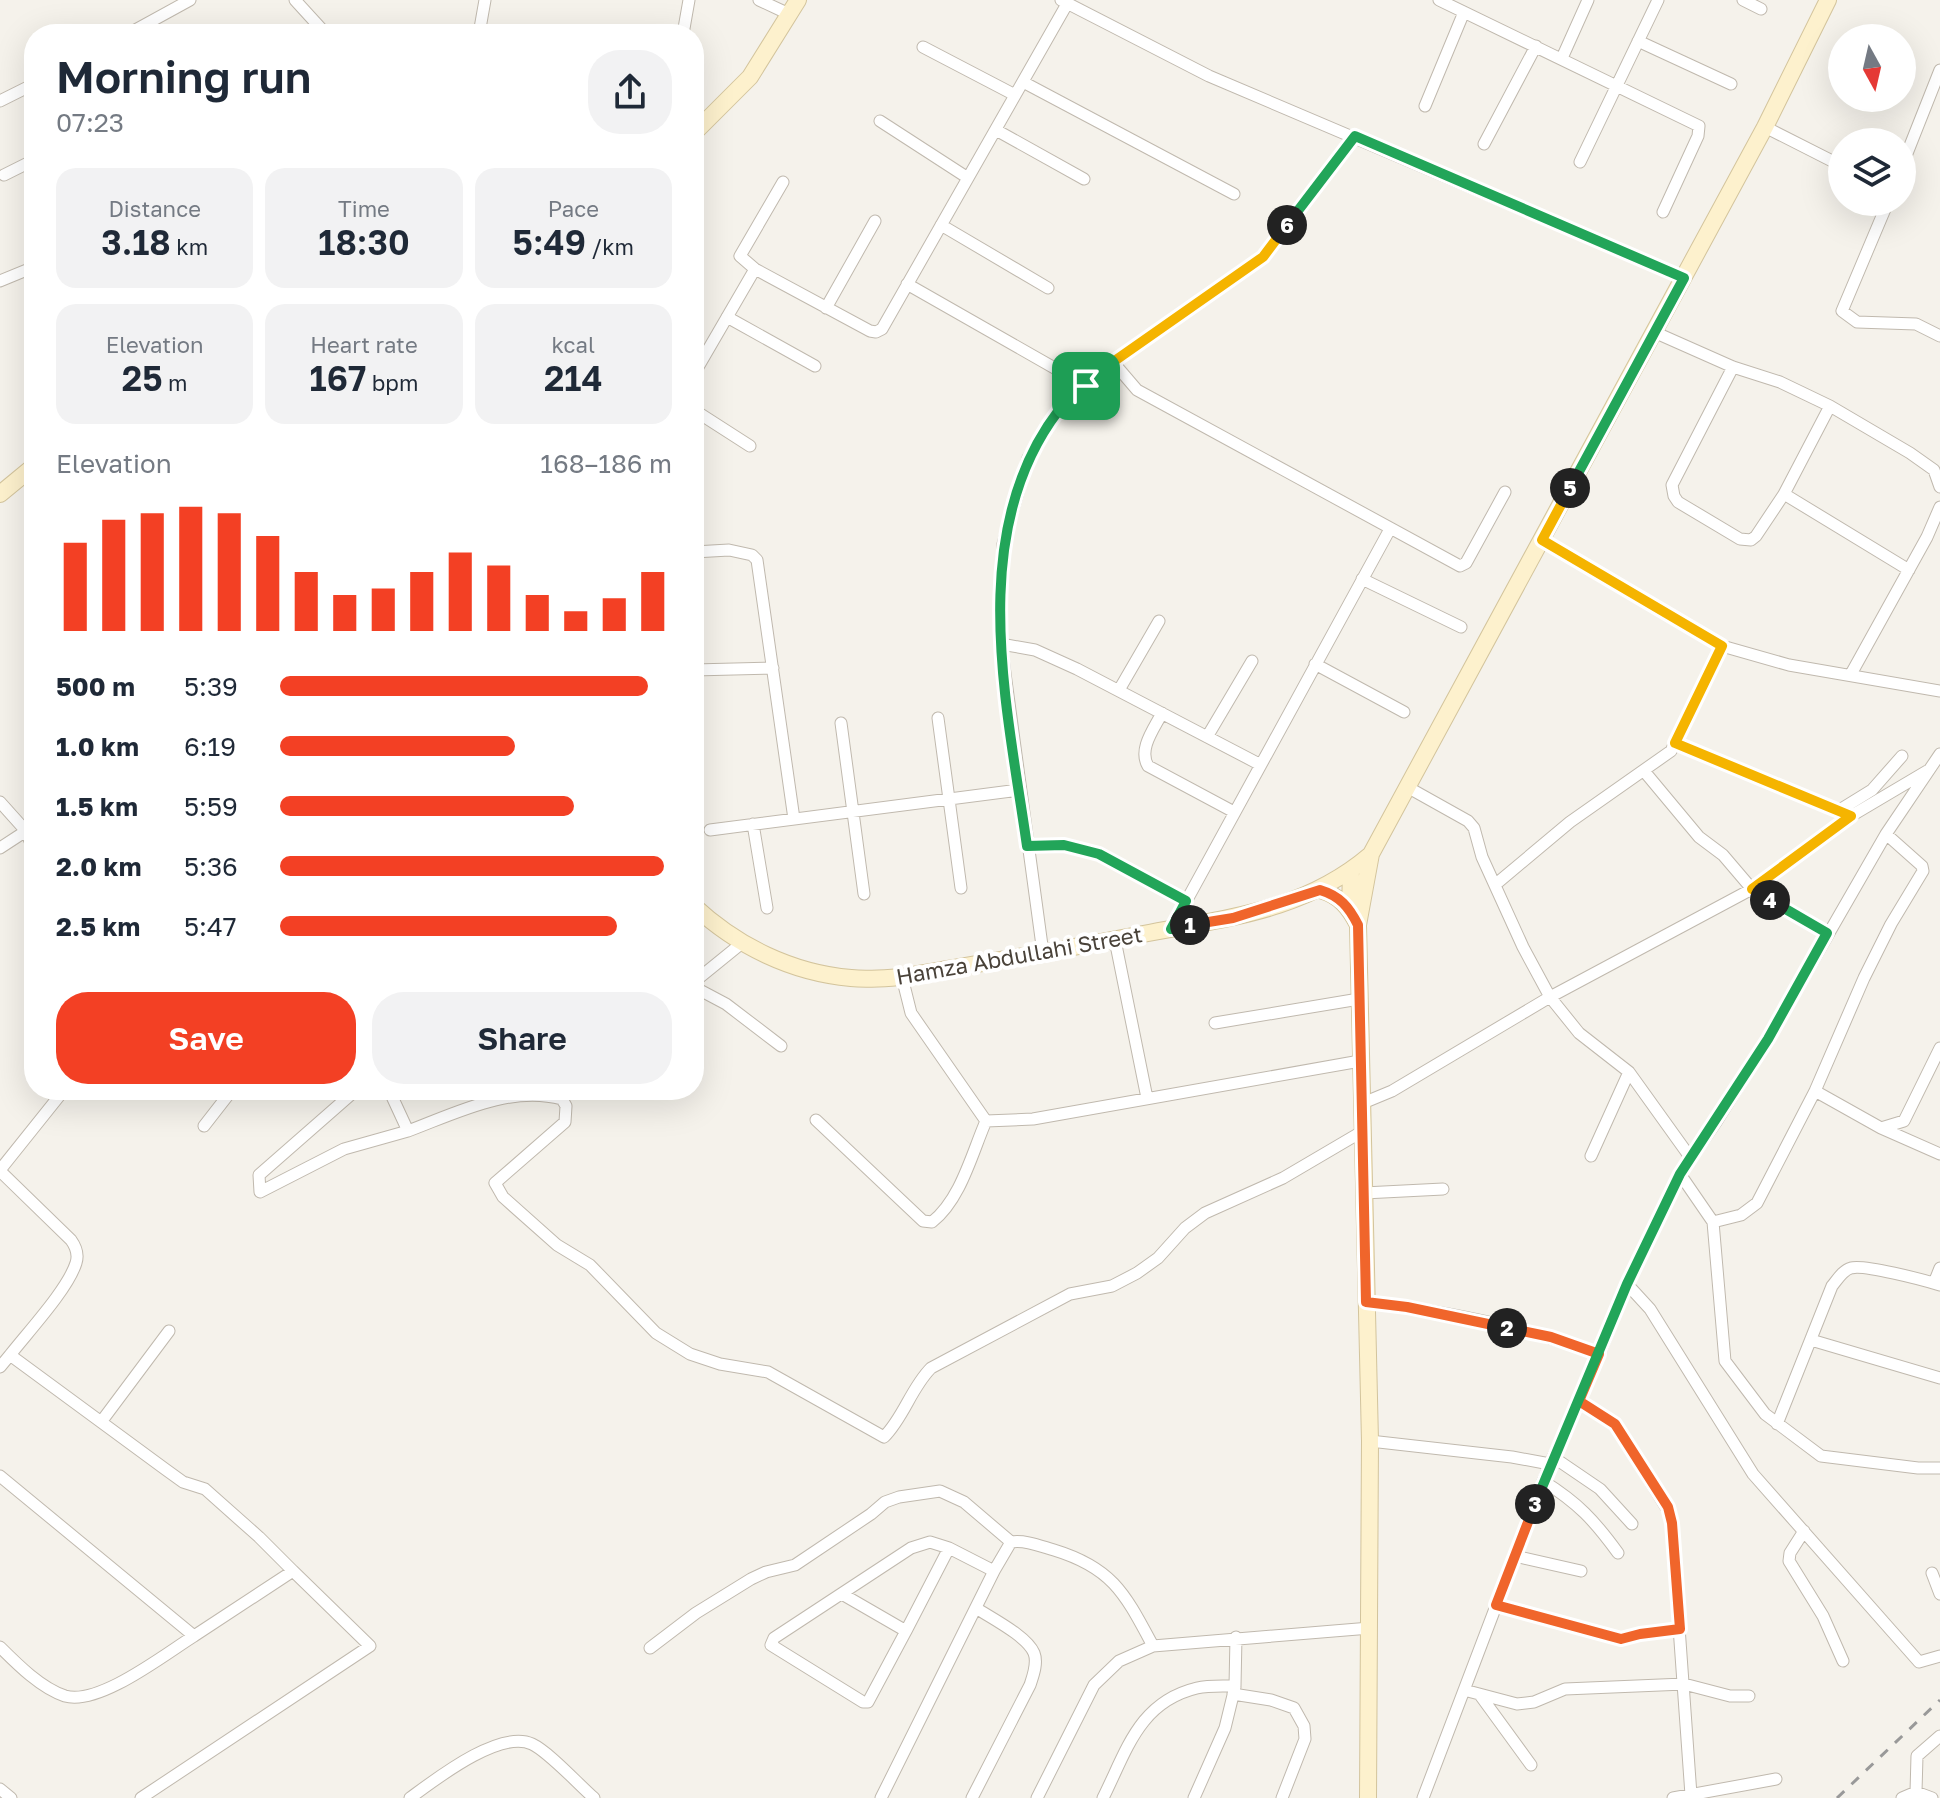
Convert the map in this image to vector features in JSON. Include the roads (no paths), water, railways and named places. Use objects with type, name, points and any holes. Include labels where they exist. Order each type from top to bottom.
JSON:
[{"type":"main road","points":[[1354,917],[1371,854],[1765,127],[1828,0]]},
{"type":"main road","points":[[704,123],[750,77],[794,7]]},
{"type":"main road","points":[[0,494],[24,474]]},
{"type":"main road","name":"Hamza Abdullahi Street","points":[[704,914],[742,943],[791,966],[855,979],[902,977],[1233,918],[1320,890],[1371,854]]},
{"type":"main road","points":[[1351,871],[1364,885]]},
{"type":"main road","points":[[1351,871],[1363,1103],[1370,1441],[1368,1798]]},
{"type":"main road","points":[[1320,890],[1331,894],[1354,917]]},
{"type":"street","points":[[146,24],[190,0]]},
{"type":"street","points":[[295,0],[317,24]]},
{"type":"street","points":[[481,24],[485,0]]},
{"type":"street","points":[[685,24],[689,0]]},
{"type":"street","points":[[759,0],[794,7]]},
{"type":"street","points":[[1439,0],[1699,126],[1701,130],[1663,212]]},
{"type":"street","points":[[1562,58],[1588,0]]},
{"type":"street","points":[[1580,162],[1658,0]]},
{"type":"street","points":[[1743,0],[1761,9]]},
{"type":"street","points":[[783,182],[740,253],[742,259],[826,308],[876,332],[882,329],[1023,82],[1064,2],[1209,76],[1684,278]]},
{"type":"street","points":[[1425,106],[1464,12]]},
{"type":"street","points":[[1638,41],[1731,84]]},
{"type":"street","points":[[1484,144],[1536,46]]},
{"type":"street","points":[[923,47],[1015,95]]},
{"type":"street","points":[[1916,131],[1940,70]]},
{"type":"street","points":[[1023,82],[1234,194]]},
{"type":"street","points":[[0,101],[24,89]]},
{"type":"street","points":[[880,121],[968,178]]},
{"type":"street","points":[[1765,127],[1828,159]]},
{"type":"street","points":[[996,130],[1084,179]]},
{"type":"street","points":[[1043,953],[1001,644],[1003,544],[1028,458],[1060,408],[1113,362],[1263,257],[1355,136]]},
{"type":"street","points":[[4,175],[24,165]]},
{"type":"street","points":[[1882,216],[1842,311],[1857,322],[1916,324],[1940,336]]},
{"type":"street","points":[[826,308],[875,221]]},
{"type":"street","points":[[941,225],[1048,288]]},
{"type":"street","points":[[704,357],[755,269]]},
{"type":"street","points":[[0,281],[24,271]]},
{"type":"street","points":[[907,284],[1086,386]]},
{"type":"street","points":[[727,317],[815,366]]},
{"type":"street","points":[[1654,332],[1733,367],[1780,382],[1830,406],[1934,470],[1940,487]]},
{"type":"street","points":[[1113,362],[1137,390],[1463,566],[1505,492]]},
{"type":"street","points":[[1733,367],[1672,485],[1678,502],[1740,539],[1751,540],[1756,536],[1784,494],[1830,406]]},
{"type":"street","points":[[704,416],[750,446]]},
{"type":"street","points":[[1784,494],[1909,570]]},
{"type":"street","points":[[1851,674],[1940,507]]},
{"type":"street","points":[[1171,929],[1390,529]]},
{"type":"street","points":[[1542,540],[1722,646],[1789,665],[1940,691]]},
{"type":"street","points":[[704,551],[729,550],[752,555],[757,560],[794,819]]},
{"type":"street","points":[[1362,579],[1461,627]]},
{"type":"street","points":[[1119,690],[1159,621]]},
{"type":"street","points":[[1001,644],[1035,650],[1119,690],[1259,764]]},
{"type":"street","points":[[1496,884],[1570,822],[1671,751],[1722,646]]},
{"type":"street","points":[[1207,737],[1252,661]]},
{"type":"street","points":[[1315,664],[1404,712]]},
{"type":"street","points":[[704,670],[773,668]]},
{"type":"street","points":[[1162,713],[1144,751],[1148,766],[1234,812]]},
{"type":"street","points":[[938,718],[961,888]]},
{"type":"street","points":[[841,723],[864,894]]},
{"type":"street","points":[[1675,743],[1851,816]]},
{"type":"street","points":[[1423,1798],[1551,1461],[1627,1284],[1680,1174],[1768,1039],[1886,834],[1940,754]]},
{"type":"street","points":[[1838,811],[1872,790],[1902,756]]},
{"type":"street","points":[[1363,1103],[1392,1091],[1550,997],[1752,889],[1851,816],[1932,768]]},
{"type":"street","points":[[1644,771],[1699,837],[1723,855],[1752,889],[1827,933]]},
{"type":"street","points":[[1409,788],[1468,821],[1474,828],[1482,857],[1523,947],[1550,997],[1579,1033],[1629,1072],[1690,1157]]},
{"type":"street","points":[[710,830],[1019,790]]},
{"type":"street","points":[[0,802],[24,829]]},
{"type":"street","points":[[753,824],[767,908]]},
{"type":"street","points":[[0,848],[24,832]]},
{"type":"street","points":[[1713,1222],[1741,1215],[1757,1203],[1815,1091],[1891,924],[1923,871],[1922,866],[1886,834]]},
{"type":"street","points":[[1027,846],[1064,845],[1099,854],[1186,901]]},
{"type":"street","points":[[1115,940],[1147,1098]]},
{"type":"street","points":[[704,975],[742,943]]},
{"type":"street","points":[[902,977],[911,1013],[986,1121]]},
{"type":"street","points":[[704,990],[781,1046]]},
{"type":"street","points":[[1215,1023],[1359,999]]},
{"type":"street","points":[[1881,1128],[1904,1121],[1940,1048]]},
{"type":"street","points":[[986,1121],[1033,1119],[1360,1061]]},
{"type":"street","points":[[1591,1156],[1629,1072]]},
{"type":"street","points":[[1815,1091],[1881,1128],[1940,1154]]},
{"type":"street","points":[[0,1367],[65,1284],[77,1261],[76,1248],[71,1240],[0,1170],[56,1100]]},
{"type":"street","points":[[204,1126],[224,1100]]},
{"type":"street","points":[[345,1100],[259,1175],[260,1192],[344,1149],[408,1131],[493,1100]]},
{"type":"street","points":[[394,1100],[408,1131]]},
{"type":"street","points":[[563,1100],[566,1106],[565,1122],[495,1183],[503,1197],[557,1245],[590,1265],[656,1333],[690,1354],[720,1364],[768,1372],[884,1437],[895,1426],[923,1376],[931,1368],[1070,1294],[1112,1286],[1137,1273],[1158,1258],[1185,1228],[1205,1213],[1283,1178],[1363,1131]]},
{"type":"street","points":[[816,1120],[923,1221],[932,1222],[940,1216],[957,1189],[986,1121]]},
{"type":"street","points":[[1904,1121],[1917,1145]]},
{"type":"street","points":[[1680,1174],[1713,1222],[1725,1361],[1765,1414],[1821,1456],[1940,1468]]},
{"type":"street","points":[[1364,1193],[1443,1189]]},
{"type":"street","points":[[1777,1424],[1832,1286],[1842,1274],[1852,1267],[1937,1284],[1940,1268]]},
{"type":"street","points":[[1627,1284],[1650,1309],[1753,1474],[1919,1662],[1940,1656]]},
{"type":"street","points":[[1366,1302],[1407,1307],[1551,1337],[1599,1354]]},
{"type":"street","points":[[101,1422],[169,1331]]},
{"type":"street","points":[[1811,1340],[1940,1378]]},
{"type":"street","points":[[10,1355],[183,1482],[205,1489],[259,1537],[370,1646],[141,1798]]},
{"type":"street","points":[[1579,1401],[1615,1424],[1668,1507],[1672,1523],[1691,1795]]},
{"type":"street","points":[[1370,1441],[1551,1461],[1600,1489],[1632,1524]]},
{"type":"street","points":[[0,1476],[194,1636]]},
{"type":"street","points":[[1543,1481],[1569,1497],[1592,1517],[1618,1553]]},
{"type":"street","points":[[650,1648],[696,1613],[751,1579],[795,1565],[885,1502],[899,1497],[940,1491],[964,1502],[1011,1542]]},
{"type":"street","points":[[1804,1531],[1790,1553],[1789,1561],[1823,1616],[1843,1661]]},
{"type":"street","points":[[881,1798],[1011,1542],[1022,1540],[1074,1556],[1101,1570],[1129,1602],[1153,1646]]},
{"type":"street","points":[[949,1548],[868,1702],[863,1702],[771,1645],[774,1638],[911,1548],[930,1542],[949,1548],[994,1571]]},
{"type":"street","points":[[1515,1556],[1581,1571]]},
{"type":"street","points":[[0,1647],[41,1684],[67,1697],[93,1695],[122,1681],[293,1571]]},
{"type":"street","points":[[1932,1573],[1940,1594]]},
{"type":"street","points":[[842,1594],[906,1631]]},
{"type":"street","points":[[1496,1605],[1621,1639],[1680,1629]]},
{"type":"street","points":[[972,1798],[1028,1690],[1035,1669],[1035,1653],[1026,1642],[976,1608]]},
{"type":"street","points":[[1037,1798],[1094,1685],[1119,1661],[1153,1646],[1370,1628]]},
{"type":"street","points":[[1194,1798],[1225,1728],[1234,1690],[1236,1637]]},
{"type":"street","points":[[1464,1690],[1517,1704],[1534,1702],[1565,1689],[1684,1684],[1730,1696],[1749,1696]]},
{"type":"street","points":[[1103,1798],[1140,1724],[1163,1700],[1199,1687],[1234,1690],[1294,1708],[1304,1726],[1305,1739],[1282,1798]]},
{"type":"street","points":[[1480,1695],[1531,1765]]},
{"type":"street","points":[[1916,1792],[1917,1756],[1940,1736]]},
{"type":"street","points":[[410,1798],[491,1746],[517,1740],[533,1745],[594,1798]]},
{"type":"street","points":[[1673,1798],[1776,1779]]},
{"type":"street","points":[[0,1789],[11,1798]]},
{"type":"street","points":[[1902,1798],[1916,1792],[1932,1798]]},
{"type":"railway","points":[[1837,1798],[1940,1700]]}]
